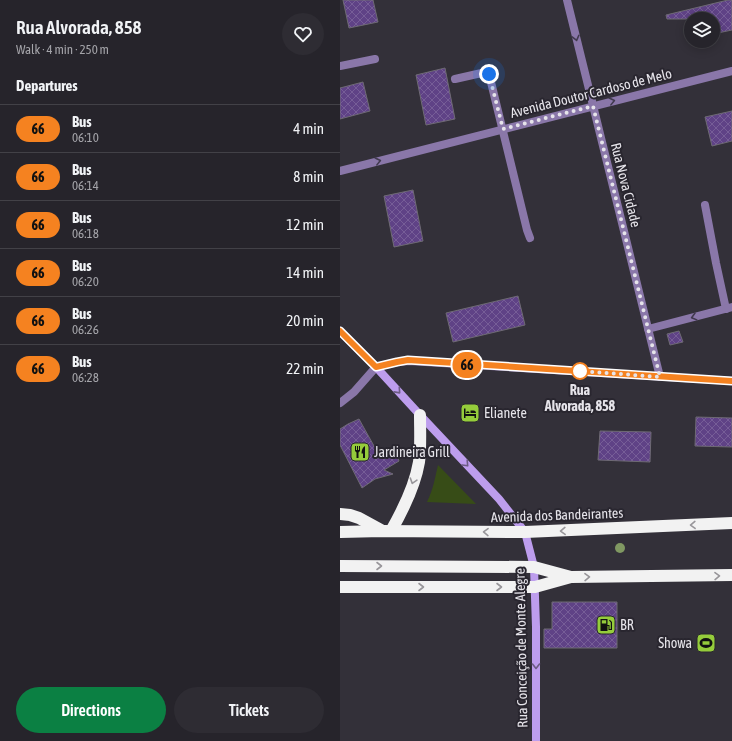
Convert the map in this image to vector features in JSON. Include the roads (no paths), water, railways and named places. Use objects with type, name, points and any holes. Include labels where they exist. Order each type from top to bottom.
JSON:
[{"type":"highway","points":[[386,531],[400,515],[415,479],[419,463],[420,415]]},
{"type":"highway","name":"Avenida dos Bandeirantes","points":[[340,514],[359,518],[386,531]]},
{"type":"highway","name":"Avenida dos Bandeirantes","points":[[340,532],[525,532],[732,523]]},
{"type":"highway","points":[[340,566],[534,566],[570,577]]},
{"type":"highway","points":[[340,587],[535,588],[570,577],[732,576]]},
{"type":"street","name":"Rua Nova Cidade","points":[[567,0],[660,377]]},
{"type":"street","points":[[340,66],[375,58]]},
{"type":"street","name":"Avenida Doutor Cardoso de Melo","points":[[340,171],[732,71]]},
{"type":"street","points":[[455,79],[486,72],[489,74],[530,238]]},
{"type":"street","points":[[648,329],[729,308],[716,263],[705,205]]},
{"type":"street","points":[[340,331],[376,367],[499,500],[525,532]]},
{"type":"street","points":[[340,402],[354,392],[376,367],[408,360],[732,381]]},
{"type":"street","name":"Rua Conceição de Monte Alegre","points":[[525,532],[534,566],[536,741]]},
{"type":"place","name":"Rua Alvorada, 858","points":[[580,371]]},
{"type":"place","name":"Elianete","points":[[470,413]]},
{"type":"place","name":"Jardineira Grill","points":[[360,452]]},
{"type":"place","name":"BR","points":[[606,625]]},
{"type":"place","name":"Showa","points":[[706,643]]}]
